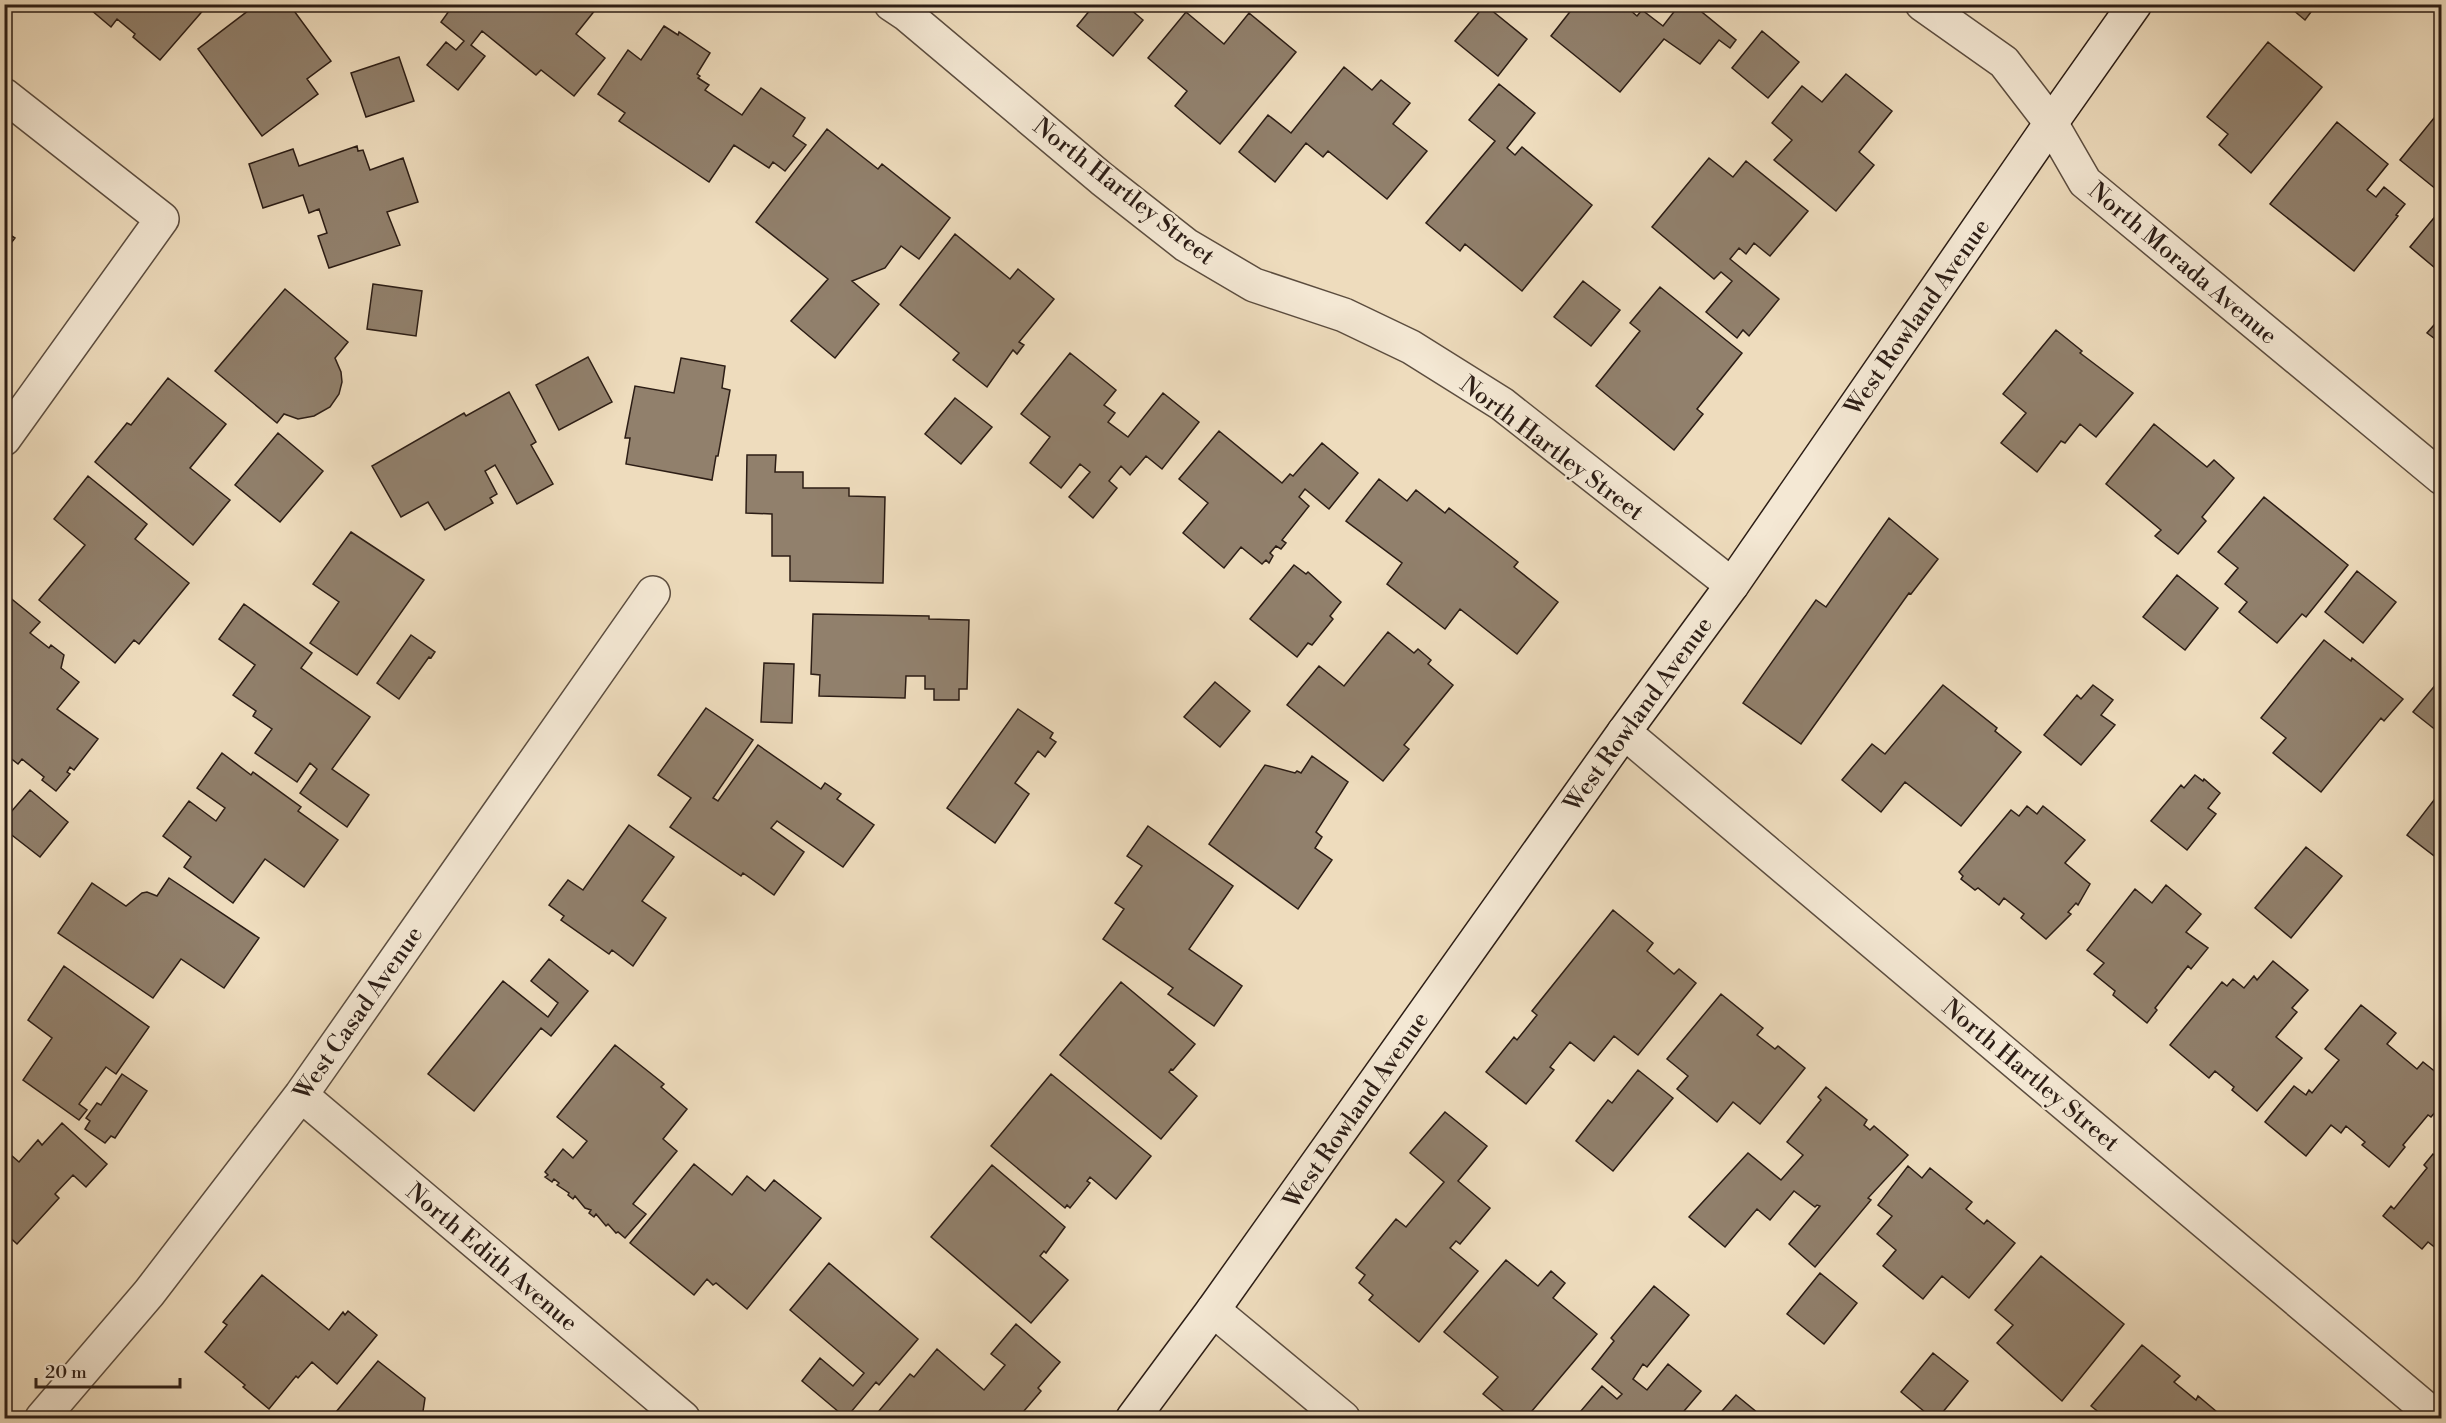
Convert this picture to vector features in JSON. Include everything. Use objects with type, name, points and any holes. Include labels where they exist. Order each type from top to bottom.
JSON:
[{"type":"street","name":"North Hartley Street","points":[[891,4],[1102,179],[1186,245],[1254,285],[1344,315],[1411,347],[1502,404],[1732,585]]},
{"type":"street","name":"North Morada Avenue","points":[[1923,4],[2004,62],[2051,123],[2085,182],[2442,478]]},
{"type":"street","name":"West Rowland Avenue","points":[[1133,1419],[1624,732],[1732,585],[2135,4]]},
{"type":"street","points":[[4,95],[162,219],[4,439]]},
{"type":"street","name":"West Casad Avenue","points":[[42,1419],[149,1293],[301,1095],[653,593]]},
{"type":"street","name":"North Hartley Street","points":[[1624,732],[2437,1419]]},
{"type":"street","name":"North Edith Avenue","points":[[301,1095],[683,1419]]},
{"type":"street","points":[[1213,1310],[1343,1419]]},
{"type":"building","points":[[84,4],[203,4],[206,7],[160,60],[133,37],[135,34],[117,19],[111,27]]},
{"type":"building","points":[[257,4],[289,4],[331,61],[307,79],[318,94],[262,136],[198,49]]},
{"type":"building","points":[[454,4],[600,4],[576,34],[605,58],[574,96],[541,70],[536,75],[482,31],[471,45],[485,56],[458,90],[427,65],[446,42],[456,50],[464,41],[441,22]]},
{"type":"building","points":[[1095,4],[1124,4],[1143,20],[1113,56],[1077,26]]},
{"type":"building","points":[[1576,4],[1623,4],[1637,16],[1642,10],[1663,26],[1680,4],[1692,4],[1736,40],[1730,48],[1719,40],[1700,64],[1664,39],[1620,92],[1551,36]]},
{"type":"building","points":[[2286,4],[2317,4],[2305,20]]},
{"type":"building","points":[[2429,4],[2442,4],[2442,14]]},
{"type":"building","points":[[1485,5],[1527,39],[1498,76],[1455,41]]},
{"type":"building","points":[[1186,12],[1224,44],[1249,13],[1296,52],[1220,144],[1175,106],[1187,91],[1148,58]]},
{"type":"building","points":[[664,26],[678,35],[679,32],[710,53],[697,74],[700,76],[698,78],[709,85],[705,90],[742,115],[761,88],[805,118],[793,136],[806,145],[785,171],[773,162],[769,168],[734,145],[709,182],[619,121],[625,113],[598,94],[628,50],[641,60]]},
{"type":"building","points":[[1762,31],[1799,62],[1768,98],[1732,68]]},
{"type":"building","points":[[2268,42],[2322,87],[2251,173],[2219,145],[2228,134],[2207,117]]},
{"type":"building","points":[[399,57],[414,101],[366,117],[351,73]]},
{"type":"building","points":[[1344,67],[1372,90],[1381,80],[1410,103],[1393,124],[1427,151],[1387,199],[1328,151],[1323,157],[1306,143],[1275,182],[1239,152],[1268,115],[1291,133]]},
{"type":"building","points":[[1846,74],[1892,111],[1859,152],[1874,165],[1836,211],[1774,160],[1792,140],[1772,123],[1802,86],[1822,102]]},
{"type":"building","points":[[1499,84],[1535,113],[1507,148],[1515,155],[1522,147],[1592,205],[1522,291],[1465,244],[1460,251],[1426,223],[1495,141],[1469,120]]},
{"type":"building","points":[[2434,118],[2442,125],[2442,194],[2400,160]]},
{"type":"building","points":[[2337,122],[2388,164],[2367,190],[2376,197],[2384,187],[2405,204],[2354,271],[2270,204]]},
{"type":"building","points":[[827,129],[878,169],[882,164],[950,218],[919,259],[901,246],[885,268],[852,281],[879,304],[835,358],[791,321],[828,279],[756,222]]},
{"type":"building","points":[[357,146],[358,151],[363,150],[370,170],[403,158],[418,202],[387,212],[400,245],[329,268],[318,236],[327,233],[319,209],[309,213],[303,195],[263,208],[249,164],[293,149],[299,166]]},
{"type":"building","points":[[1709,158],[1733,177],[1746,161],[1808,211],[1770,256],[1754,243],[1746,254],[1739,248],[1730,259],[1779,299],[1749,336],[1743,330],[1737,338],[1706,312],[1732,281],[1721,272],[1714,279],[1652,227]]},
{"type":"building","points":[[2442,208],[2442,265],[2439,263],[2435,268],[2410,247]]},
{"type":"building","points":[[4,231],[15,238],[4,252]]},
{"type":"building","points":[[955,234],[1010,279],[1018,269],[1054,299],[1019,342],[1024,345],[1017,354],[1013,350],[987,387],[953,360],[959,353],[900,305]]},
{"type":"building","points":[[1583,281],[1620,310],[1591,346],[1554,317]]},
{"type":"building","points":[[373,284],[422,291],[416,336],[367,329]]},
{"type":"building","points":[[1660,287],[1742,353],[1697,409],[1703,414],[1674,450],[1596,386],[1640,331],[1630,323]]},
{"type":"building","points":[[285,289],[348,342],[335,358],[341,372],[342,382],[339,394],[330,407],[314,416],[298,419],[284,414],[277,423],[215,371]]},
{"type":"building","points":[[2442,316],[2442,344],[2427,333]]},
{"type":"building","points":[[2056,330],[2082,351],[2080,353],[2133,393],[2096,437],[2080,424],[2065,443],[2061,441],[2037,472],[2001,443],[2026,413],[2003,394]]},
{"type":"building","points":[[1070,353],[1116,390],[1104,405],[1115,413],[1108,422],[1128,437],[1163,393],[1199,422],[1162,469],[1146,456],[1130,475],[1121,466],[1109,481],[1117,488],[1093,518],[1069,497],[1090,472],[1080,464],[1061,488],[1030,463],[1050,437],[1021,414]]},
{"type":"building","points":[[588,357],[612,402],[559,430],[536,385]]},
{"type":"building","points":[[681,358],[725,366],[722,388],[730,390],[712,480],[626,464],[630,438],[625,438],[635,386],[674,393]]},
{"type":"building","points":[[168,378],[226,424],[190,468],[230,500],[193,545],[95,462],[127,423],[131,425]]},
{"type":"building","points":[[509,392],[536,442],[531,445],[553,484],[517,504],[495,465],[485,471],[497,494],[490,498],[493,503],[445,530],[428,502],[401,517],[372,466],[464,413],[466,416]]},
{"type":"building","points":[[955,398],[992,427],[961,464],[925,434]]},
{"type":"building","points":[[2154,424],[2207,467],[2214,460],[2234,478],[2202,517],[2206,521],[2178,554],[2155,536],[2161,530],[2106,484]]},
{"type":"building","points":[[1219,431],[1282,483],[1290,474],[1293,476],[1322,443],[1358,473],[1329,509],[1305,489],[1299,497],[1309,506],[1282,540],[1286,543],[1281,549],[1276,546],[1270,553],[1273,556],[1269,563],[1266,560],[1262,564],[1241,547],[1224,568],[1183,533],[1208,503],[1179,479]]},
{"type":"building","points":[[278,433],[323,471],[280,522],[235,485]]},
{"type":"building","points":[[747,455],[776,455],[775,472],[803,472],[803,488],[849,488],[849,496],[885,497],[883,583],[790,581],[790,556],[772,556],[772,514],[746,513]]},
{"type":"building","points":[[88,476],[147,524],[135,539],[189,583],[139,644],[134,640],[115,663],[39,600],[85,545],[54,519]]},
{"type":"building","points":[[1379,479],[1407,501],[1416,490],[1445,513],[1449,508],[1518,562],[1514,567],[1558,602],[1517,654],[1460,609],[1445,629],[1387,584],[1402,563],[1346,521]]},
{"type":"building","points":[[2264,497],[2348,565],[2306,617],[2302,614],[2277,643],[2239,612],[2247,602],[2225,584],[2238,568],[2218,552]]},
{"type":"building","points":[[1889,518],[1938,559],[1911,594],[1909,593],[1801,744],[1743,703],[1816,600],[1826,607]]},
{"type":"building","points":[[351,532],[424,580],[357,675],[310,643],[339,602],[313,584]]},
{"type":"building","points":[[1294,565],[1306,574],[1308,572],[1341,602],[1330,616],[1333,619],[1312,645],[1308,643],[1297,657],[1250,619]]},
{"type":"building","points":[[2357,571],[2396,602],[2363,643],[2325,612]]},
{"type":"building","points":[[2177,575],[2218,608],[2185,650],[2143,617]]},
{"type":"building","points":[[8,596],[40,622],[30,633],[49,648],[51,645],[64,655],[61,668],[79,682],[57,709],[98,739],[74,770],[70,767],[67,772],[70,774],[56,791],[42,780],[44,777],[22,759],[18,764],[4,753],[6,661],[4,601]]},
{"type":"building","points":[[244,604],[312,653],[301,668],[370,717],[332,769],[369,795],[347,827],[300,793],[317,769],[310,763],[297,782],[255,753],[272,729],[253,716],[256,711],[233,695],[255,665],[219,639]]},
{"type":"building","points":[[813,614],[929,616],[929,619],[969,620],[967,689],[959,689],[959,700],[934,700],[934,689],[925,689],[925,676],[906,676],[905,698],[819,696],[820,675],[811,674]]},
{"type":"building","points":[[1388,632],[1414,653],[1418,649],[1431,660],[1428,664],[1453,685],[1404,745],[1409,749],[1383,781],[1287,705],[1319,666],[1344,686]]},
{"type":"building","points":[[411,635],[435,652],[399,699],[377,683]]},
{"type":"building","points":[[2324,640],[2351,661],[2352,658],[2403,699],[2384,721],[2381,718],[2321,792],[2273,753],[2286,738],[2261,718]]},
{"type":"building","points":[[764,663],[794,664],[792,723],[761,722]]},
{"type":"building","points":[[2442,677],[2442,735],[2413,712]]},
{"type":"building","points":[[1215,682],[1250,711],[1220,747],[1184,717]]},
{"type":"building","points":[[1943,685],[1997,728],[1995,731],[2021,752],[1961,826],[1905,782],[1881,812],[1842,780],[1872,744],[1885,754]]},
{"type":"building","points":[[2093,685],[2113,700],[2101,715],[2115,725],[2081,765],[2044,735],[2077,695],[2081,699]]},
{"type":"building","points":[[706,708],[753,740],[713,798],[718,801],[758,745],[821,789],[825,783],[841,794],[837,799],[874,825],[843,867],[777,821],[771,828],[804,852],[774,895],[743,873],[741,876],[670,827],[691,798],[658,775]]},
{"type":"building","points":[[1018,709],[1053,733],[1050,738],[1056,742],[1045,757],[1038,751],[1015,783],[1029,794],[995,843],[947,808]]},
{"type":"building","points":[[222,753],[251,775],[253,772],[301,807],[298,811],[338,840],[304,887],[265,859],[233,903],[184,867],[191,857],[163,836],[189,801],[216,821],[225,808],[197,788]]},
{"type":"building","points":[[1312,756],[1348,782],[1316,832],[1322,837],[1315,848],[1332,860],[1298,909],[1209,844],[1265,765],[1301,773]]},
{"type":"building","points":[[2195,775],[2203,781],[2204,779],[2220,793],[2208,808],[2216,814],[2187,850],[2151,821],[2181,785],[2184,788]]},
{"type":"building","points":[[30,790],[68,822],[40,857],[4,829],[4,820]]},
{"type":"building","points":[[2442,791],[2442,862],[2407,835]]},
{"type":"building","points":[[2027,806],[2037,814],[2043,806],[2085,840],[2065,863],[2090,884],[2078,905],[2076,903],[2068,912],[2071,914],[2046,939],[2021,918],[2024,914],[2004,898],[1999,905],[1978,888],[1975,890],[1961,879],[1963,876],[1959,872],[2011,810],[2019,816]]},
{"type":"building","points":[[629,825],[674,857],[642,901],[666,918],[633,966],[612,950],[609,954],[561,920],[564,916],[549,905],[568,880],[583,890]]},
{"type":"building","points":[[1148,826],[1233,886],[1189,949],[1242,986],[1214,1026],[1168,994],[1173,988],[1103,939],[1124,909],[1115,903],[1142,866],[1127,856]]},
{"type":"building","points":[[2306,847],[2342,876],[2291,938],[2255,908]]},
{"type":"building","points":[[169,878],[259,938],[224,988],[181,959],[153,998],[58,933],[92,883],[126,906],[142,893],[147,892],[157,896]]},
{"type":"building","points":[[2166,885],[2201,914],[2186,932],[2208,948],[2191,969],[2188,966],[2155,1008],[2157,1010],[2147,1023],[2113,995],[2115,991],[2094,974],[2104,963],[2087,950],[2135,889],[2152,903]]},
{"type":"building","points":[[1613,910],[1653,943],[1647,951],[1674,974],[1679,969],[1696,983],[1638,1055],[1614,1036],[1594,1061],[1570,1042],[1550,1067],[1554,1070],[1526,1104],[1486,1072],[1514,1037],[1517,1040],[1537,1015],[1532,1011]]},
{"type":"building","points":[[549,959],[588,991],[551,1036],[541,1028],[474,1111],[428,1074],[503,981],[548,1017],[558,1003],[531,981]]},
{"type":"building","points":[[2273,961],[2308,990],[2292,1008],[2297,1012],[2276,1037],[2302,1058],[2257,1111],[2232,1090],[2234,1087],[2215,1071],[2209,1078],[2170,1045],[2222,982],[2227,986],[2233,979],[2244,988],[2254,976],[2257,980]]},
{"type":"building","points":[[64,966],[149,1027],[116,1074],[106,1067],[79,1104],[87,1110],[79,1120],[23,1080],[52,1038],[28,1020]]},
{"type":"building","points":[[1121,982],[1195,1044],[1169,1072],[1197,1096],[1161,1139],[1060,1055]]},
{"type":"building","points":[[1721,994],[1763,1028],[1757,1035],[1775,1049],[1778,1046],[1805,1068],[1760,1124],[1733,1102],[1717,1122],[1677,1089],[1688,1076],[1667,1059]]},
{"type":"building","points":[[2361,1005],[2396,1033],[2387,1044],[2417,1069],[2423,1062],[2442,1077],[2442,1104],[2431,1117],[2428,1115],[2403,1145],[2405,1147],[2389,1167],[2362,1145],[2365,1142],[2346,1126],[2341,1133],[2331,1125],[2306,1156],[2265,1122],[2294,1086],[2306,1095],[2309,1090],[2312,1093],[2339,1060],[2325,1049]]},
{"type":"building","points":[[615,1045],[664,1084],[661,1087],[687,1109],[663,1139],[677,1151],[633,1204],[646,1214],[625,1238],[618,1232],[616,1233],[608,1224],[606,1226],[596,1214],[594,1217],[589,1213],[591,1210],[585,1208],[575,1196],[573,1199],[568,1195],[569,1193],[557,1185],[559,1183],[554,1179],[552,1182],[545,1177],[548,1175],[545,1172],[563,1149],[573,1158],[587,1141],[557,1117]]},
{"type":"building","points":[[1638,1070],[1673,1098],[1613,1171],[1576,1141],[1608,1100],[1612,1103]]},
{"type":"building","points":[[122,1074],[147,1091],[115,1138],[111,1136],[105,1143],[85,1129],[90,1121],[86,1118],[97,1103],[101,1105]]},
{"type":"building","points":[[1051,1074],[1151,1156],[1116,1199],[1090,1177],[1087,1181],[1090,1183],[1070,1208],[1067,1205],[1065,1208],[991,1146]]},
{"type":"building","points":[[1826,1087],[1867,1120],[1864,1125],[1870,1130],[1874,1126],[1908,1155],[1868,1198],[1871,1200],[1815,1267],[1789,1244],[1820,1206],[1815,1207],[1794,1191],[1770,1220],[1757,1209],[1725,1247],[1689,1217],[1748,1153],[1781,1180],[1803,1155],[1787,1142],[1821,1100],[1818,1097]]},
{"type":"building","points":[[1445,1112],[1487,1146],[1458,1181],[1490,1208],[1460,1244],[1456,1241],[1450,1248],[1478,1271],[1419,1342],[1369,1300],[1373,1295],[1359,1283],[1365,1275],[1356,1268],[1396,1219],[1406,1227],[1444,1182],[1410,1153]]},
{"type":"building","points":[[62,1123],[107,1164],[86,1187],[73,1175],[55,1194],[59,1198],[17,1244],[4,1232],[4,1149],[19,1162],[38,1140],[42,1145]]},
{"type":"building","points":[[2433,1154],[2442,1160],[2442,1253],[2428,1242],[2422,1249],[2383,1216],[2391,1206],[2394,1209],[2427,1168],[2424,1165]]},
{"type":"building","points":[[694,1164],[732,1195],[747,1176],[765,1191],[774,1180],[821,1218],[747,1309],[716,1283],[713,1285],[707,1279],[694,1295],[630,1243]]},
{"type":"building","points":[[992,1165],[1065,1227],[1046,1253],[1044,1251],[1040,1256],[1068,1280],[1031,1323],[931,1237]]},
{"type":"building","points":[[1908,1166],[1922,1178],[1930,1168],[1972,1202],[1966,1209],[1984,1224],[1987,1220],[2015,1243],[1969,1298],[1942,1276],[1923,1299],[1883,1266],[1896,1250],[1877,1234],[1892,1216],[1878,1205]]},
{"type":"building","points":[[2041,1256],[2124,1324],[2062,1401],[1997,1343],[2013,1325],[1995,1310]]},
{"type":"building","points":[[1506,1260],[1538,1286],[1551,1271],[1565,1283],[1553,1298],[1597,1334],[1526,1418],[1512,1418],[1483,1394],[1498,1377],[1444,1332]]},
{"type":"building","points":[[829,1263],[918,1339],[879,1385],[876,1382],[846,1418],[802,1381],[820,1358],[853,1386],[864,1373],[790,1310]]},
{"type":"building","points":[[1820,1273],[1857,1303],[1824,1344],[1787,1314]]},
{"type":"building","points":[[262,1275],[329,1330],[343,1312],[345,1315],[348,1311],[377,1335],[337,1384],[312,1362],[298,1378],[296,1376],[269,1409],[243,1387],[245,1385],[205,1352],[227,1325],[223,1322]]},
{"type":"building","points":[[1654,1286],[1689,1315],[1647,1367],[1643,1364],[1633,1379],[1647,1390],[1668,1364],[1701,1391],[1679,1417],[1681,1418],[1575,1418],[1602,1386],[1617,1399],[1622,1394],[1592,1369],[1614,1341],[1611,1338]]},
{"type":"building","points":[[1016,1324],[1060,1362],[1038,1388],[1041,1391],[1018,1418],[873,1418],[910,1374],[914,1377],[937,1349],[984,1390],[1005,1365],[991,1354]]},
{"type":"building","points":[[2142,1345],[2180,1376],[2174,1382],[2196,1400],[2198,1396],[2223,1417],[2106,1418],[2091,1406]]},
{"type":"building","points":[[1933,1353],[1968,1381],[1938,1418],[1932,1418],[1901,1392]]},
{"type":"building","points":[[378,1361],[425,1398],[422,1418],[331,1418]]},
{"type":"building","points":[[1736,1395],[1764,1418],[1716,1418]]},
{"type":"building","points":[[1811,1412],[1818,1418],[1806,1418]]}]
